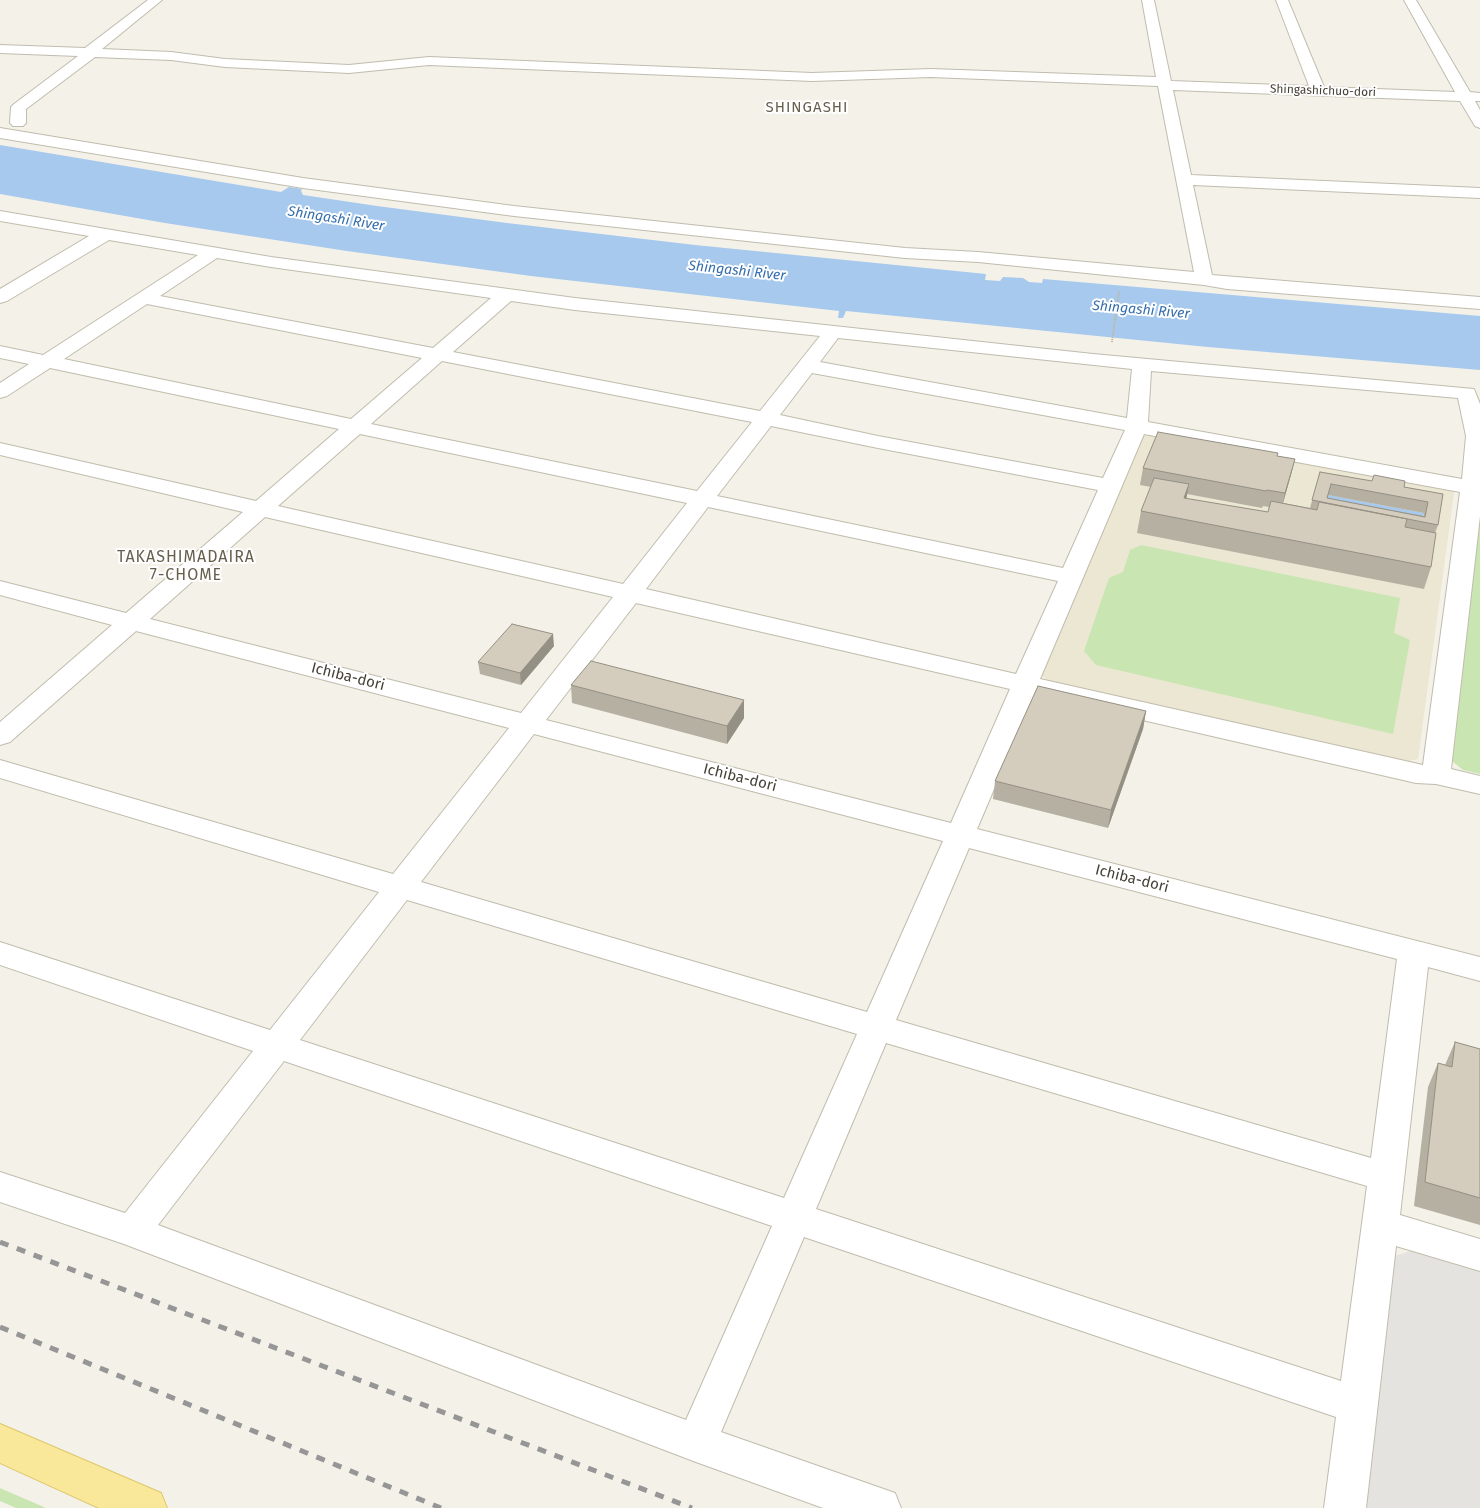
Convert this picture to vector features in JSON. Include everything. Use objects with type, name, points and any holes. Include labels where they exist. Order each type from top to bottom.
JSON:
[{"type":"main road","points":[[0,1443],[146,1508]]},
{"type":"street","points":[[18,123],[19,107],[156,0]]},
{"type":"street","points":[[1148,0],[1204,279]]},
{"type":"street","points":[[1282,0],[1318,91]]},
{"type":"street","points":[[1410,0],[1473,97],[1480,122]]},
{"type":"street","name":"Shingashichuo-dori","points":[[0,49],[172,56],[225,63],[349,69],[429,62],[812,77],[931,73],[1473,97]]},
{"type":"street","points":[[0,133],[303,183],[504,210],[905,253],[978,257],[1204,279],[1236,284],[1480,302]]},
{"type":"street","points":[[1185,180],[1480,192]]},
{"type":"street","points":[[0,216],[212,253],[506,295],[833,332],[1142,364],[1467,393],[1479,436],[1471,487],[1436,775]]},
{"type":"street","points":[[0,297],[104,235]]},
{"type":"street","points":[[0,392],[212,253]]},
{"type":"street","points":[[8,273],[32,278]]},
{"type":"street","points":[[0,736],[506,295]]},
{"type":"street","points":[[144,298],[1112,486]]},
{"type":"street","points":[[132,1231],[833,332]]},
{"type":"street","points":[[0,352],[1072,577]]},
{"type":"street","points":[[696,1443],[1027,684],[1137,426],[1142,364]]},
{"type":"street","points":[[806,366],[1471,487]]},
{"type":"street","points":[[0,449],[1416,774],[1436,775],[1480,785]]},
{"type":"street","name":"Ichiba-dori","points":[[0,588],[1480,969]]},
{"type":"street","points":[[0,769],[1385,1177]]},
{"type":"street","points":[[1345,1508],[1414,952]]},
{"type":"street","points":[[0,953],[278,1044],[1357,1405]]},
{"type":"street","points":[[0,1187],[132,1231],[696,1443],[880,1508]]},
{"type":"street","points":[[1380,1225],[1480,1255]]},
{"type":"path","points":[[1112,342],[1120,285]]},
{"type":"shaded area","points":[[1153,434],[1446,488],[1454,493],[1418,759],[1406,762],[1048,681],[1039,673],[1142,436]]},
{"type":"shaded area","points":[[1411,1251],[1480,1272],[1480,1508],[1364,1508],[1394,1256]]},
{"type":"green space","points":[[1480,510],[1480,774],[1463,770],[1452,761]]},
{"type":"green space","points":[[1141,545],[1400,598],[1394,633],[1410,640],[1393,734],[1096,665],[1084,651],[1109,578],[1123,572],[1130,550]]},
{"type":"green space","points":[[0,1488],[46,1508],[16,1508],[0,1501]]},
{"type":"water","name":"Shingashi River","points":[[0,145],[281,192],[289,187],[302,189],[303,195],[377,206],[695,245],[986,274],[985,280],[1000,281],[1003,277],[1023,278],[1029,282],[1042,283],[1043,279],[1480,316],[1480,370],[1208,347],[846,311],[843,318],[838,318],[839,311],[531,276],[347,251],[165,223],[0,194]]},
{"type":"water","points":[[1328,495],[1424,513],[1422,528],[1324,509]]},
{"type":"building","points":[[1158,432],[1278,453],[1277,456],[1295,459],[1285,493],[1143,468]]},
{"type":"building","points":[[1320,472],[1372,481],[1374,475],[1405,481],[1404,487],[1443,494],[1438,525],[1312,500]],"holes":[[[1331,484],[1428,502],[1425,517],[1327,498]]]},
{"type":"building","points":[[1154,478],[1189,484],[1184,498],[1268,512],[1271,501],[1317,510],[1319,502],[1407,519],[1405,527],[1436,533],[1431,567],[1141,511]]},
{"type":"building","points":[[512,624],[553,634],[520,673],[478,662]]},
{"type":"building","points":[[591,661],[744,700],[727,726],[571,685]]},
{"type":"building","points":[[1038,686],[1146,711],[1111,810],[995,781]]},
{"type":"building","points":[[1455,1042],[1480,1049],[1480,1198],[1425,1182],[1438,1063],[1452,1067]]},
{"type":"railway","points":[[0,1242],[692,1508]]},
{"type":"railway","points":[[0,1327],[441,1508]]},
{"type":"district","name":"SHINGASHI","points":[[807,108]]},
{"type":"district","name":"TAKASHIMADAIRA 7-CHOME","points":[[186,567]]}]
